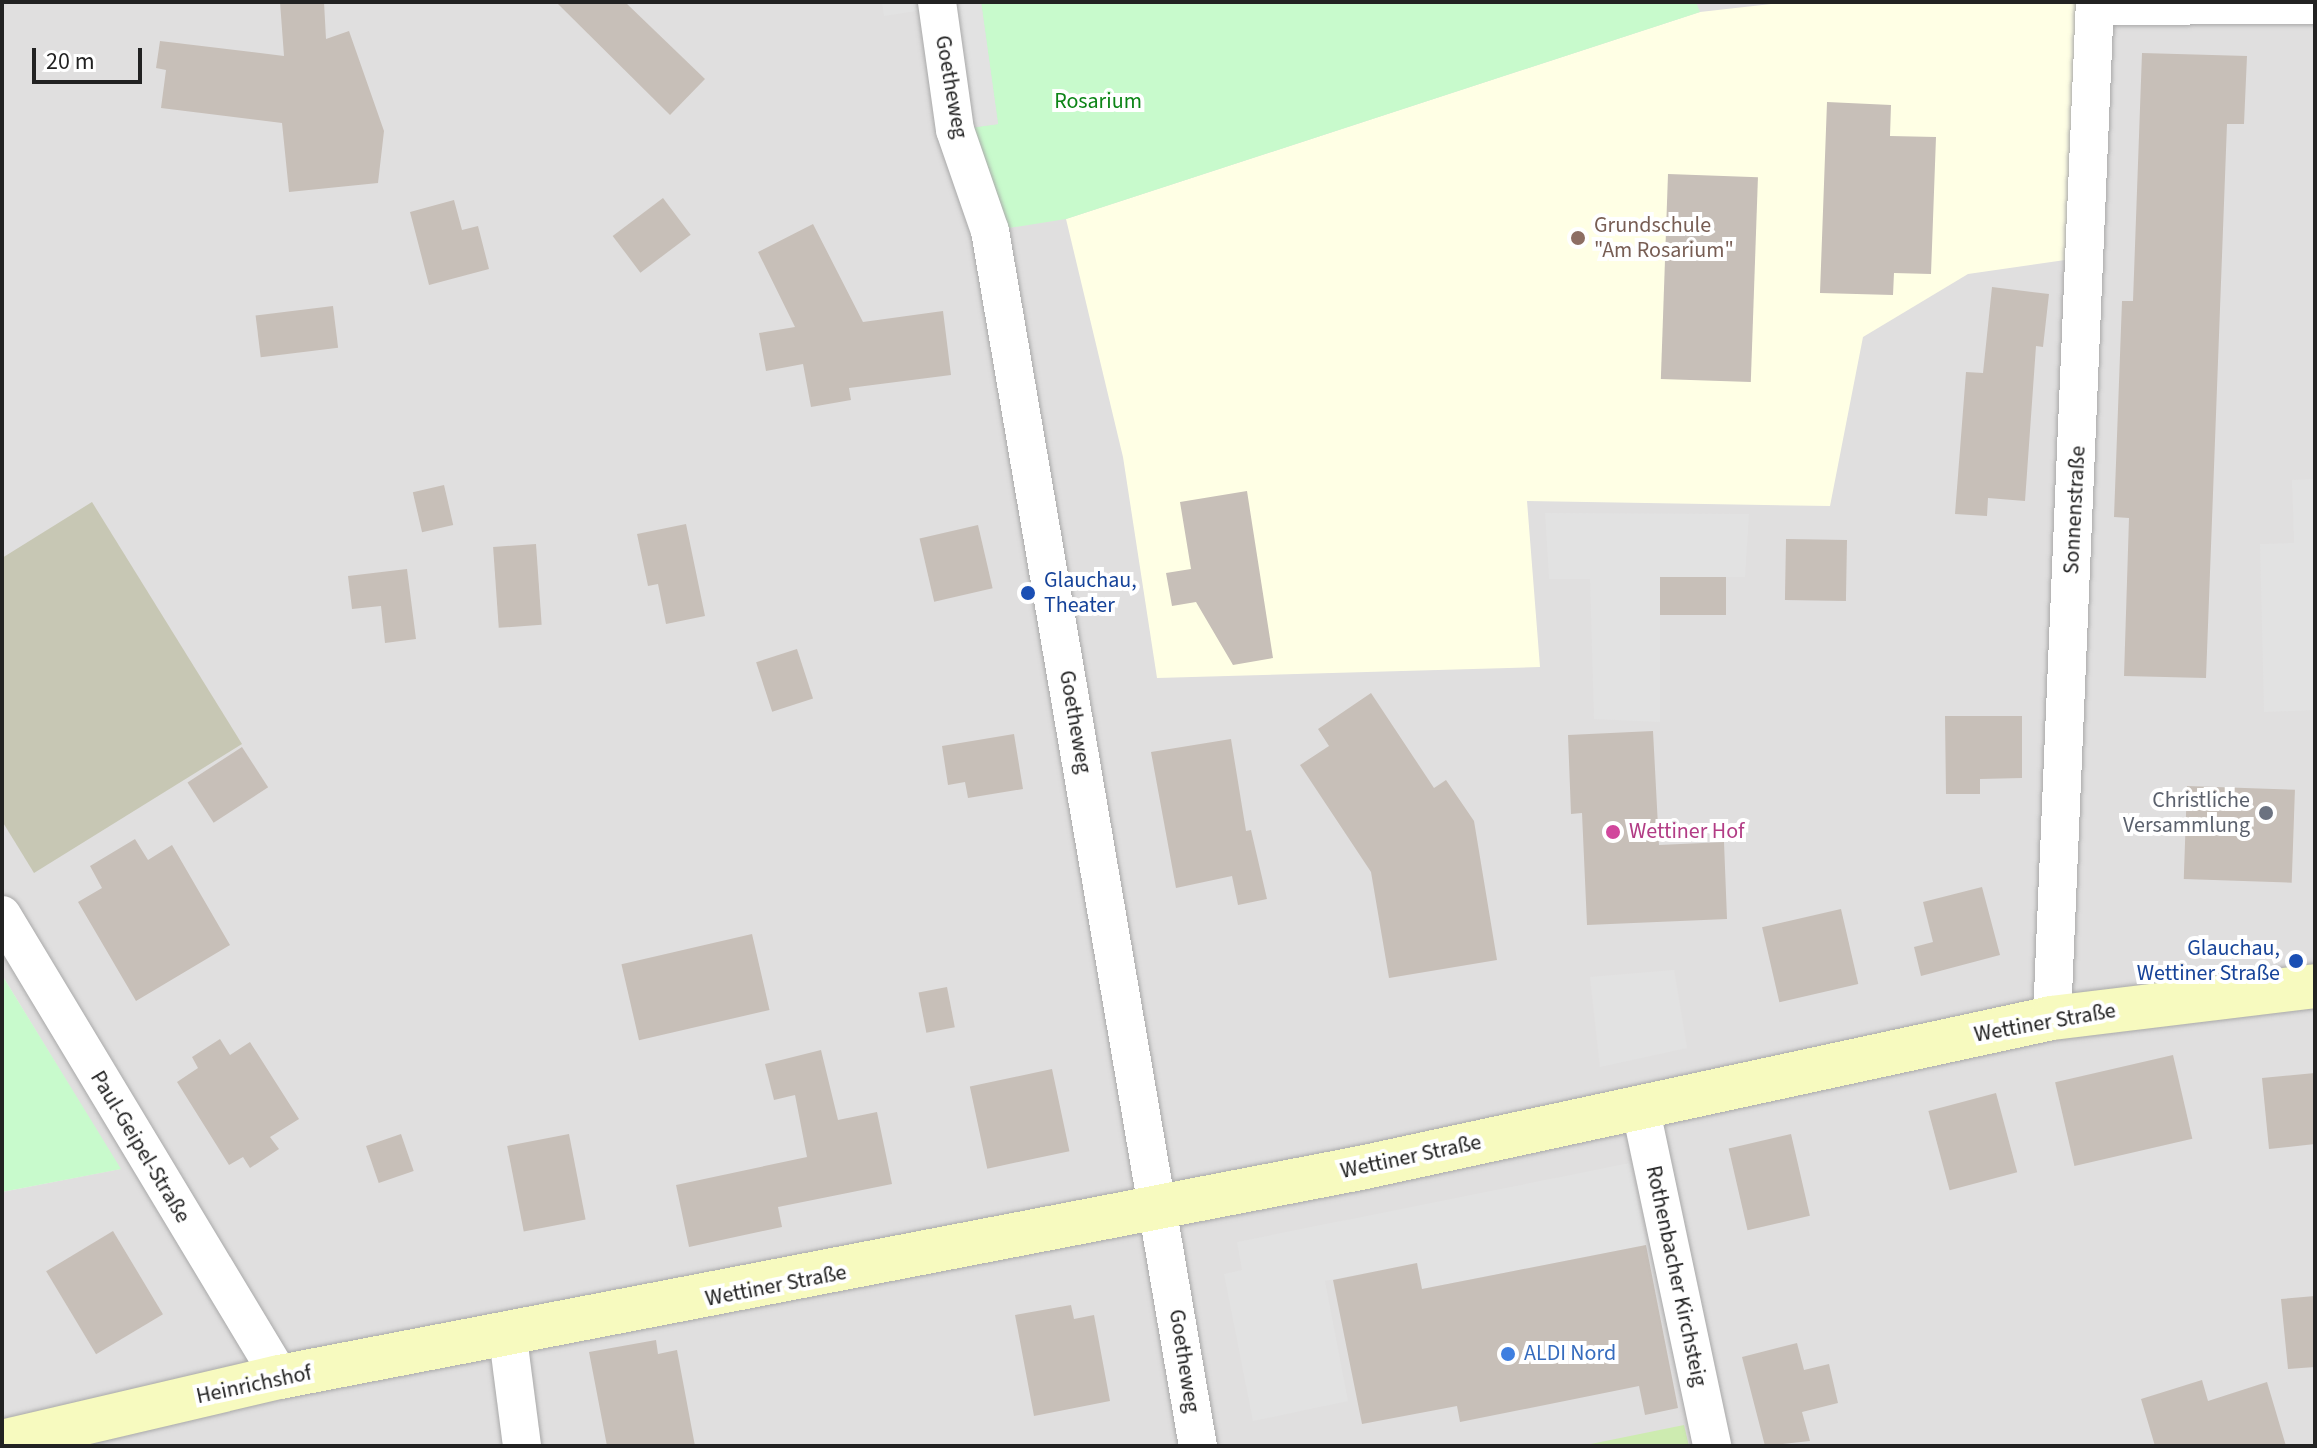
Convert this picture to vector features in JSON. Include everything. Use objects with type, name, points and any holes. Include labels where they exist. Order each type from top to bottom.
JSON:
[{"type":"street","name":"Goetheweg","points":[[937,2],[955,130],[990,231],[1198,1446]]},
{"type":"street","points":[[2095,4],[2315,5]]},
{"type":"street","name":"Sonnenstraße","points":[[2052,1018],[2095,4]]},
{"type":"street","name":"Paul-Geipel-Straße","points":[[2,915],[280,1377]]},
{"type":"street","name":"Wettiner Straße","points":[[508,1338],[1159,1209],[2052,1018],[2315,986]]},
{"type":"street","name":"Rothenbacher Kirchsteig","points":[[1640,1106],[1712,1446]]},
{"type":"street","points":[[508,1338],[522,1446]]},
{"type":"street","name":"Heinrichshof","points":[[2,1442],[280,1377],[508,1338]]},
{"type":"shaded area","points":[[2,2],[2315,2],[2315,1446],[2,1446],[2,1192],[120,1169],[2,975]]},
{"type":"shaded area","points":[[882,2],[981,2],[998,124],[955,130],[937,8],[884,16]]},
{"type":"shaded area","name":"Grundschule \"Am Rosarium\"","points":[[1790,2],[2095,2],[2086,257],[1968,274],[1863,337],[1830,506],[1527,501],[1540,667],[1157,678],[1123,457],[1066,219],[1700,12]]},
{"type":"shaded area","points":[[2315,479],[2315,710],[2264,712],[2260,544],[2294,543],[2292,480]]},
{"type":"shaded area","points":[[92,502],[242,744],[34,873],[2,821],[2,558]]},
{"type":"shaded area","points":[[1545,513],[1749,514],[1745,577],[1660,577],[1660,722],[1594,719],[1590,579],[1549,579]]},
{"type":"shaded area","points":[[1674,970],[1687,1048],[1600,1067],[1590,977]]},
{"type":"shaded area","points":[[1630,1163],[1646,1245],[1422,1289],[1417,1263],[1325,1281],[1348,1401],[1253,1421],[1224,1274],[1242,1270],[1237,1242]]},
{"type":"green space","name":"Rosarium","points":[[981,2],[1696,2],[1700,12],[1066,219],[990,231],[955,130],[998,124]]},
{"type":"green space","points":[[2,975],[121,1169],[2,1192]]},
{"type":"green space","points":[[1684,1425],[1689,1446],[1581,1446]]},
{"type":"building","points":[[280,2],[324,2],[326,39],[349,31],[384,131],[378,183],[289,192],[282,123],[161,108],[166,70],[156,68],[160,41],[284,56]]},
{"type":"building","points":[[556,2],[625,2],[705,79],[670,115]]},
{"type":"building","points":[[2142,53],[2247,56],[2244,124],[2227,124],[2206,678],[2124,676],[2129,518],[2114,517],[2122,301],[2133,301]]},
{"type":"building","points":[[1827,102],[1891,105],[1890,136],[1936,137],[1931,274],[1894,273],[1893,295],[1820,293]]},
{"type":"building","points":[[1668,174],[1758,177],[1751,382],[1661,379]]},
{"type":"building","points":[[663,198],[691,235],[640,273],[613,236]]},
{"type":"building","points":[[454,200],[462,230],[478,226],[489,269],[429,285],[410,212]]},
{"type":"building","points":[[813,224],[863,322],[943,311],[951,375],[849,388],[851,400],[811,407],[803,364],[766,371],[759,333],[795,327],[758,252]]},
{"type":"building","points":[[1992,287],[2049,294],[2043,347],[2036,346],[2025,501],[1988,498],[1987,516],[1955,514],[1966,372],[1983,373]]},
{"type":"building","points":[[333,306],[338,348],[261,357],[256,316]]},
{"type":"building","points":[[444,485],[453,525],[422,532],[413,492]]},
{"type":"building","points":[[1247,491],[1273,658],[1233,665],[1196,602],[1172,606],[1166,573],[1191,569],[1180,502]]},
{"type":"building","points":[[686,524],[705,616],[666,624],[658,584],[648,586],[637,534]]},
{"type":"building","points":[[978,525],[993,588],[934,602],[920,538]]},
{"type":"building","points":[[1786,539],[1847,540],[1846,601],[1785,600]]},
{"type":"building","points":[[536,544],[542,625],[499,628],[493,547]]},
{"type":"building","points":[[407,569],[416,639],[385,643],[381,606],[352,609],[348,576]]},
{"type":"building","points":[[1660,577],[1726,577],[1726,615],[1660,615]]},
{"type":"building","points":[[797,649],[813,698],[772,712],[756,662]]},
{"type":"building","points":[[1371,693],[1434,788],[1446,780],[1474,821],[1497,960],[1389,978],[1371,872],[1300,765],[1329,746],[1318,729]]},
{"type":"building","points":[[1945,716],[2022,716],[2022,778],[1980,779],[1980,794],[1946,794]]},
{"type":"building","name":"Wettiner Hof","points":[[1653,731],[1659,845],[1724,842],[1727,919],[1587,925],[1582,813],[1571,814],[1568,735]]},
{"type":"building","points":[[1014,734],[1023,789],[968,798],[965,782],[948,785],[942,746]]},
{"type":"building","points":[[1231,739],[1246,831],[1251,830],[1267,899],[1238,905],[1232,876],[1176,888],[1151,752]]},
{"type":"building","points":[[242,747],[268,787],[214,823],[187,782]]},
{"type":"building","points":[[2187,786],[2295,790],[2292,883],[2184,879]]},
{"type":"building","points":[[135,839],[148,860],[172,845],[230,945],[136,1001],[78,902],[102,888],[90,866]]},
{"type":"building","points":[[1982,887],[2000,955],[1921,976],[1914,947],[1933,942],[1923,902]]},
{"type":"building","points":[[1841,909],[1858,984],[1779,1002],[1762,927]]},
{"type":"building","points":[[752,934],[770,1010],[639,1040],[621,964]]},
{"type":"building","points":[[947,987],[955,1027],[926,1033],[919,993]]},
{"type":"building","points":[[220,1039],[230,1055],[250,1042],[299,1119],[270,1137],[279,1149],[250,1168],[243,1157],[229,1165],[177,1082],[198,1068],[192,1057]]},
{"type":"building","points":[[821,1050],[838,1120],[877,1112],[892,1184],[778,1207],[782,1227],[689,1247],[676,1185],[807,1157],[795,1095],[774,1100],[765,1064]]},
{"type":"building","points":[[2173,1055],[2192,1139],[2074,1166],[2055,1082]]},
{"type":"building","points":[[1052,1069],[1069,1151],[987,1169],[970,1086]]},
{"type":"building","points":[[2315,1073],[2315,1144],[2269,1149],[2262,1078]]},
{"type":"building","points":[[1996,1093],[2017,1172],[1950,1190],[1928,1111]]},
{"type":"building","points":[[401,1134],[414,1171],[379,1183],[366,1146]]},
{"type":"building","points":[[569,1134],[586,1219],[524,1231],[507,1146]]},
{"type":"building","points":[[1791,1134],[1810,1216],[1748,1230],[1729,1148]]},
{"type":"building","points":[[113,1231],[163,1314],[96,1354],[46,1271]]},
{"type":"building","name":"ALDI Nord","points":[[1646,1245],[1678,1408],[1645,1415],[1639,1386],[1460,1422],[1457,1406],[1362,1424],[1333,1280],[1417,1263],[1422,1289]]},
{"type":"building","points":[[2315,1296],[2315,1367],[2288,1369],[2281,1299]]},
{"type":"building","points":[[1071,1305],[1074,1319],[1094,1315],[1110,1401],[1034,1416],[1015,1315]]},
{"type":"building","points":[[656,1340],[658,1354],[677,1350],[695,1446],[607,1446],[589,1352]]},
{"type":"building","points":[[1797,1343],[1804,1370],[1829,1364],[1838,1403],[1802,1412],[1810,1441],[1765,1446],[1742,1357]]},
{"type":"building","points":[[2202,1380],[2208,1401],[2267,1382],[2286,1446],[2155,1446],[2141,1399]]},
{"type":"place","name":"Grundschule \"Am Rosarium\"","points":[[1578,238]]},
{"type":"place","name":"Glauchau, Theater","points":[[1028,593]]},
{"type":"place","name":"Christliche Versammlung","points":[[2266,813]]},
{"type":"place","name":"Wettiner Hof","points":[[1613,832]]},
{"type":"place","name":"Glauchau, Wettiner Straße","points":[[2296,961]]},
{"type":"place","name":"ALDI Nord","points":[[1508,1354]]}]
